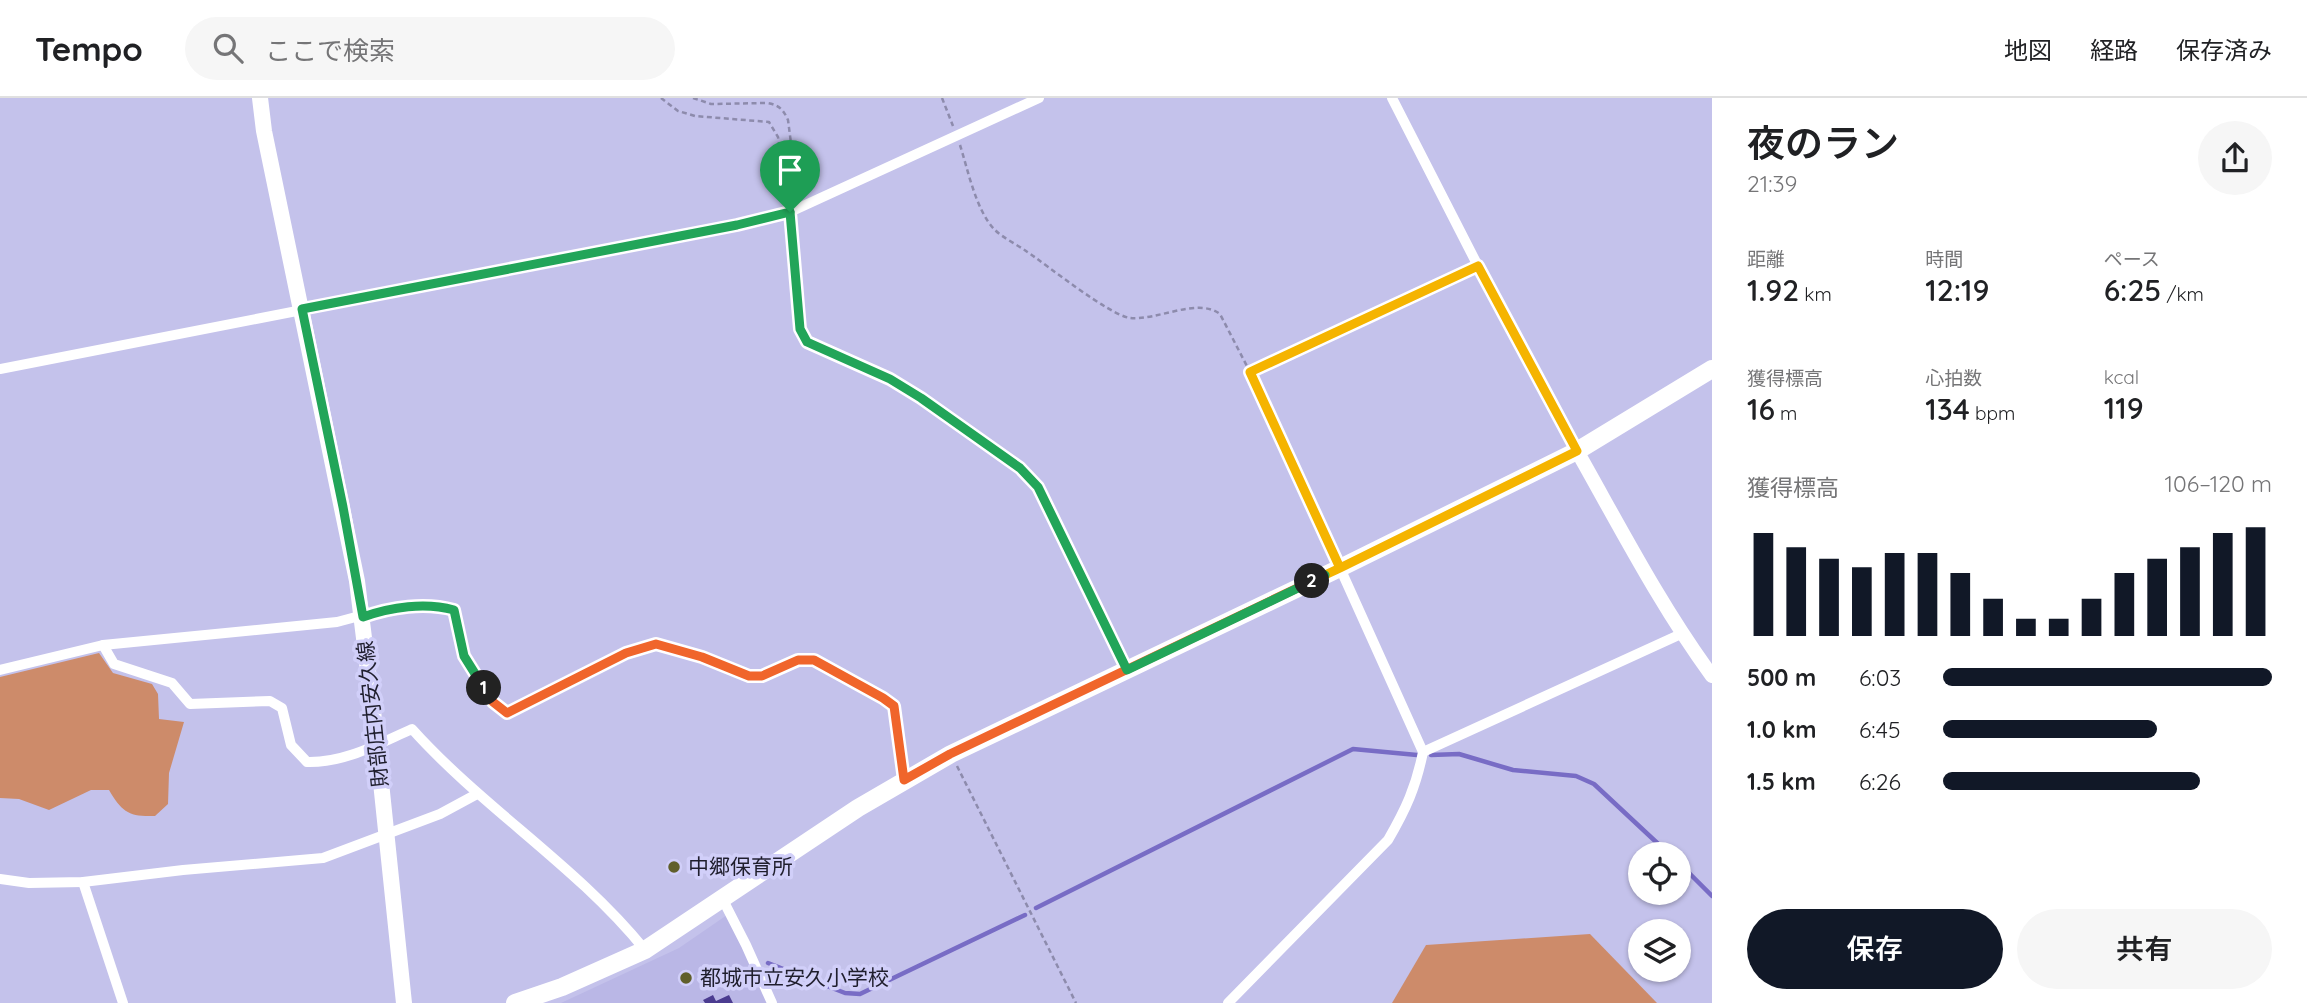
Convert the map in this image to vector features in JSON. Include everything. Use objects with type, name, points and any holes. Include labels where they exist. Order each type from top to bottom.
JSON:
[{"type":"main road","name":"財部庄内安久線","points":[[260,98],[264,131],[343,507],[363,617],[404,1003]]},
{"type":"main road","points":[[515,1003],[562,988],[645,950],[858,808],[950,754],[1340,568],[1577,451],[1712,369]]},
{"type":"street","points":[[0,369],[737,225],[794,210],[1039,98]]},
{"type":"street","points":[[1392,98],[1577,451],[1681,634],[1712,676]]},
{"type":"street","points":[[1228,1003],[1388,840],[1407,808],[1417,783],[1423,752],[1340,568]]},
{"type":"street","points":[[0,670],[103,645],[273,630],[337,622],[382,610],[436,605],[454,610],[464,656],[493,702],[507,713],[626,653],[656,644],[702,657],[749,676],[762,676],[798,660],[814,660],[894,706],[904,780]]},
{"type":"street","points":[[1423,752],[1681,634]]},
{"type":"street","points":[[103,645],[114,664],[172,683],[190,704],[270,701],[282,708],[291,745],[307,762],[324,762],[351,756],[412,729],[440,761],[580,880],[621,920],[645,950]]},
{"type":"street","points":[[0,879],[29,883],[83,883],[183,870],[323,858],[440,814],[477,794]]},
{"type":"street","points":[[83,883],[123,1003]]},
{"type":"street","points":[[722,898],[747,945],[772,1003]]},
{"type":"path","points":[[661,98],[678,111],[695,116],[769,122],[778,137],[794,210]]},
{"type":"path","points":[[693,98],[711,104],[767,103],[783,110],[788,120],[800,329],[807,342],[890,379],[1020,468],[1038,487],[1127,670]]},
{"type":"path","points":[[943,98],[981,208],[994,229],[1106,306],[1129,318],[1197,308],[1214,310],[1224,320],[1340,568]]},
{"type":"path","points":[[1250,372],[1478,266]]},
{"type":"path","points":[[950,754],[1076,1003]]},
{"type":"shaded area","points":[[99,653],[113,673],[152,684],[158,694],[159,719],[184,722],[169,773],[168,804],[155,816],[146,816],[127,812],[109,790],[91,790],[49,810],[19,799],[0,798],[0,677]]},
{"type":"shaded area","name":"都城市立安久小学校","points":[[727,915],[768,1003],[561,1003],[679,948]]},
{"type":"shaded area","points":[[1590,934],[1628,973],[1628,982],[1637,982],[1657,1003],[1392,1003],[1426,945]]},
{"type":"building","points":[[713,995],[716,1001],[729,995],[733,1003],[705,1003],[703,1000]]},
{"type":"waterway","points":[[1036,908],[1353,749],[1417,755]]},
{"type":"waterway","points":[[1431,755],[1459,754],[1513,770],[1576,776],[1594,784],[1656,842]]},
{"type":"waterway","points":[[1691,875],[1712,896]]},
{"type":"waterway","points":[[768,963],[845,993],[860,994],[1025,915]]},
{"type":"place","name":"中郷保育所","points":[[674,867]]},
{"type":"place","name":"都城市立安久小学校","points":[[686,978]]},
{"type":"route","points":[[790,212],[737,225],[302,309],[363,617],[382,610],[436,605],[454,610],[464,656],[493,702],[507,713],[626,653],[656,644],[702,657],[749,676],[762,676],[798,660],[814,660],[894,706],[904,780],[950,754],[1039,712],[1198,636],[1269,602],[1340,568],[1250,372],[1478,266],[1577,451],[1340,568],[1198,636],[1127,670],[1051,516],[1038,487],[1020,468],[890,379],[807,342],[800,329],[790,212]]}]
